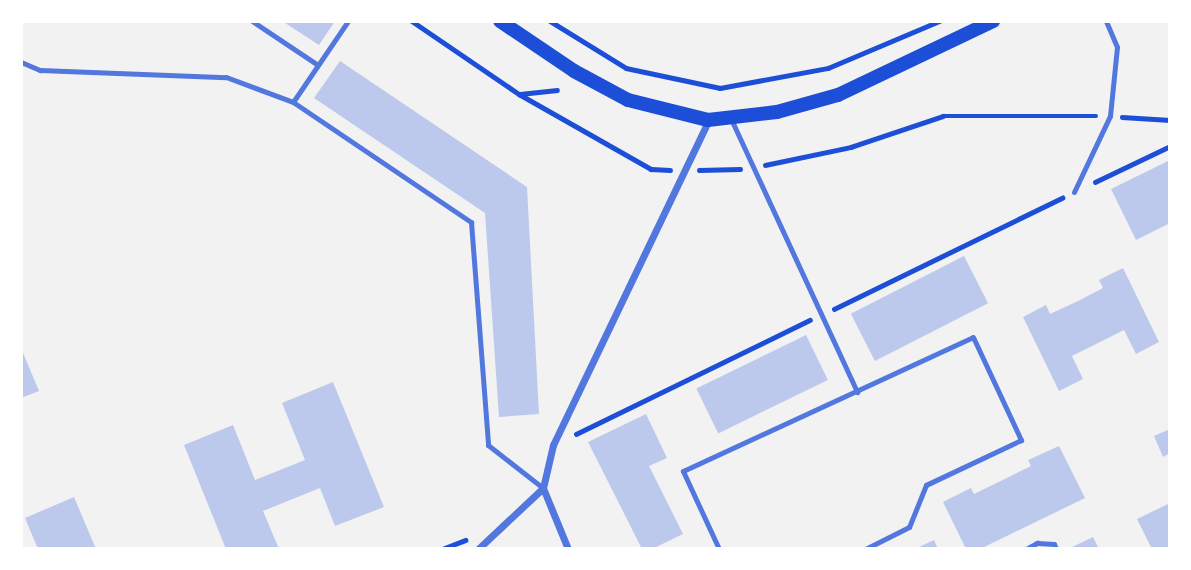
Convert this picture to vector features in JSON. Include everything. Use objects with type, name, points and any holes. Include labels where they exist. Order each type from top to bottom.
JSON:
[{"type":"main road","points":[[500,21],[574,71],[628,100],[708,120],[731,119],[838,95],[993,21]]},
{"type":"street","points":[[477,549],[542,488],[553,445],[708,120]]},
{"type":"street","points":[[542,488],[568,549]]},
{"type":"lane","points":[[253,21],[318,65]]},
{"type":"lane","points":[[293,102],[348,21]]},
{"type":"lane","points":[[1074,192],[1110,116],[1117,47],[1106,21]]},
{"type":"lane","points":[[21,62],[40,70],[226,77],[293,102],[471,222],[488,445],[542,488]]},
{"type":"lane","points":[[731,119],[857,392]]},
{"type":"lane","points":[[719,549],[683,471],[973,337],[1021,440],[926,485],[909,527],[865,549]]},
{"type":"lane","points":[[1026,549],[1037,544],[1054,544],[1056,549]]},
{"type":"path","points":[[550,21],[626,68],[720,88],[828,68],[939,21]]},
{"type":"path","points":[[519,94],[557,90]]},
{"type":"path","points":[[553,445],[1170,146]]},
{"type":"path","points":[[442,549],[470,538],[477,549]]},
{"type":"building","points":[[282,21],[335,21],[319,45]]},
{"type":"building","points":[[340,61],[527,187],[539,414],[499,417],[485,213],[314,98]]},
{"type":"building","points":[[1170,160],[1170,223],[1136,240],[1111,189]]},
{"type":"building","points":[[964,256],[988,303],[875,361],[851,314]]},
{"type":"building","points":[[1123,268],[1159,342],[1136,354],[1124,330],[1072,356],[1083,379],[1059,391],[1023,317],[1046,305],[1050,314],[1078,301],[1103,288],[1099,280]]},
{"type":"building","points":[[806,335],[828,380],[718,433],[696,388]]},
{"type":"building","points":[[21,348],[39,391],[21,398]]},
{"type":"building","points":[[333,382],[384,507],[335,526],[320,488],[263,511],[279,549],[226,549],[184,445],[233,425],[255,480],[305,460],[282,403]]},
{"type":"building","points":[[646,414],[667,458],[649,466],[683,534],[652,549],[642,549],[588,442]]},
{"type":"building","points":[[1170,429],[1170,453],[1163,457],[1154,436]]},
{"type":"building","points":[[1059,446],[1085,498],[980,549],[966,549],[943,502],[971,488],[974,494],[1031,466],[1028,460]]},
{"type":"building","points":[[74,497],[96,549],[38,549],[25,518]]},
{"type":"building","points":[[1170,503],[1170,549],[1152,549],[1137,519]]},
{"type":"building","points":[[1093,537],[1099,549],[1068,549]]},
{"type":"building","points":[[934,540],[938,549],[915,549]]}]
